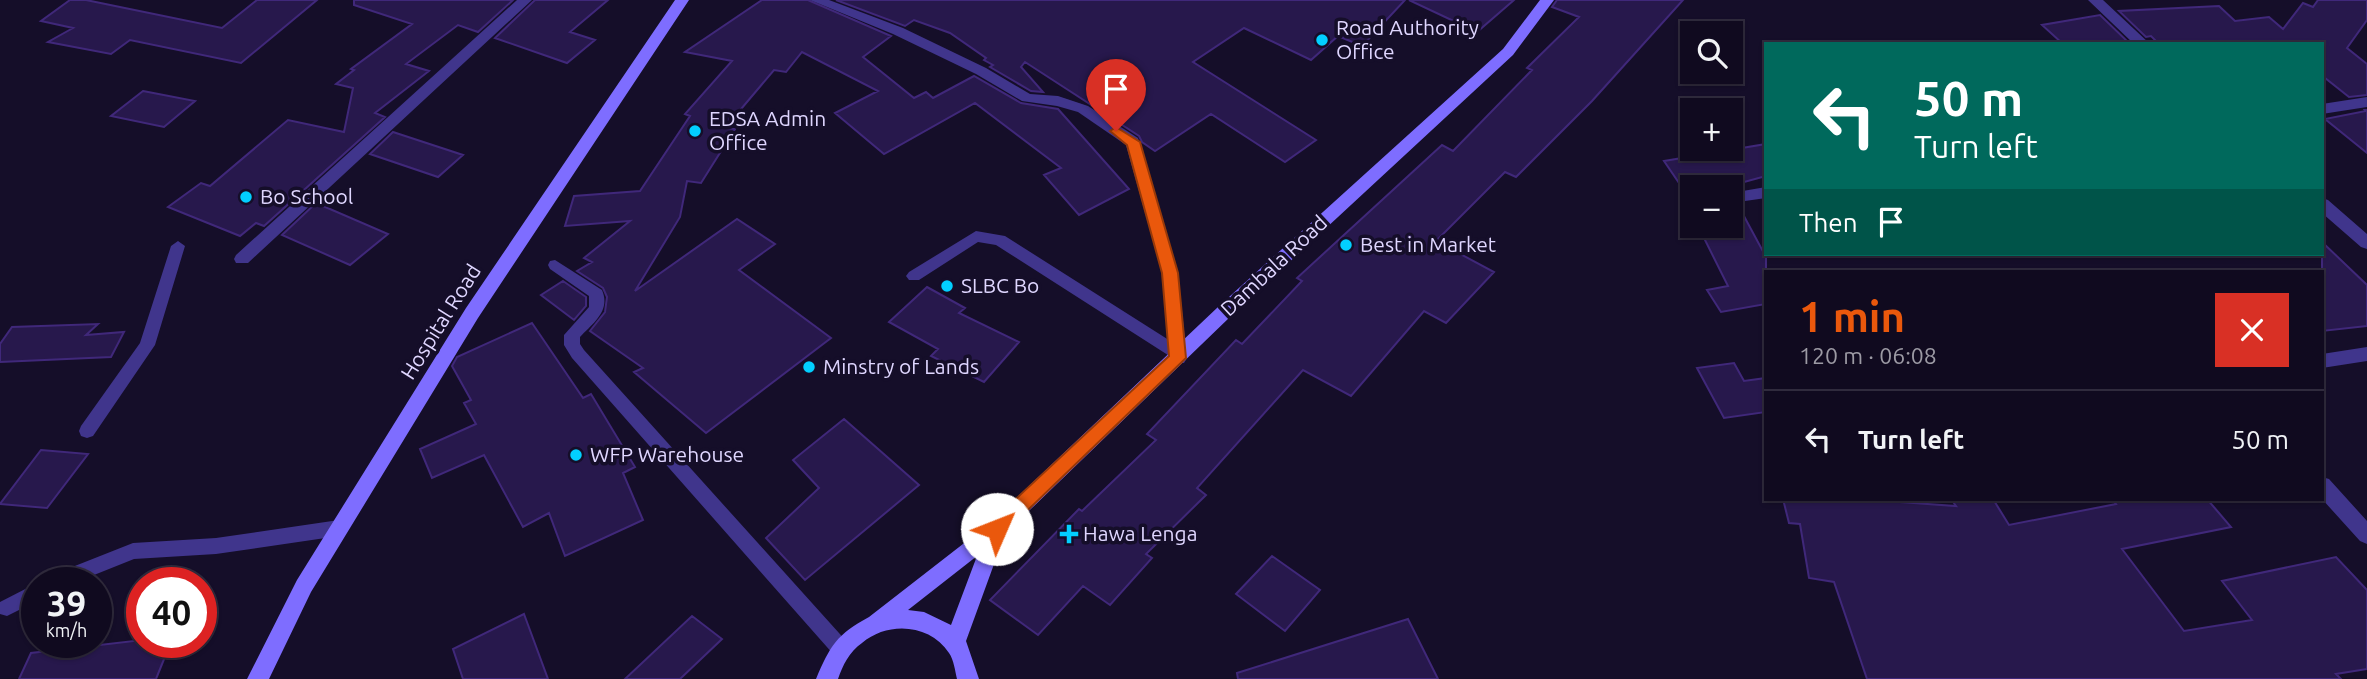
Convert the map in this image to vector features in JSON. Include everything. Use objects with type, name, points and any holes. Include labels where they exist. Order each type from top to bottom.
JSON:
[{"type":"street","points":[[242,259],[525,0]]},
{"type":"street","name":"Hospital Road","points":[[258,679],[304,586],[472,313],[682,0]]},
{"type":"street","points":[[817,0],[898,31],[981,71],[1027,98],[1083,109],[1133,142],[1170,273],[1177,356]]},
{"type":"street","name":"Dambala Road","points":[[815,679],[857,633],[877,622],[997,529],[1224,312],[1508,52],[1547,0]]},
{"type":"street","points":[[2095,0],[2141,42]]},
{"type":"street","points":[[2324,109],[2367,102]]},
{"type":"street","points":[[1743,196],[1764,192]]},
{"type":"street","points":[[2324,206],[2367,243]]},
{"type":"street","points":[[2324,360],[2367,354]]},
{"type":"street","points":[[2324,487],[2367,534]]},
{"type":"street","name":"Dambala Road","points":[[956,640],[997,529]]},
{"type":"street","points":[[877,622],[900,618],[921,619],[941,627],[956,640],[965,657],[968,679]]},
{"type":"street","points":[[827,679],[829,669],[841,649]]},
{"type":"lane","points":[[914,276],[976,236],[1000,240],[1177,356]]},
{"type":"lane","points":[[87,432],[147,345],[178,246]]},
{"type":"lane","points":[[555,265],[597,294],[597,309],[572,335],[572,345],[578,354],[841,649]]},
{"type":"lane","points":[[92,567],[133,551],[216,546],[339,528]]},
{"type":"lane","points":[[7,608],[21,600]]},
{"type":"building","points":[[70,0],[86,0],[222,28],[257,0],[317,0],[241,63],[130,40],[111,54],[48,42],[73,28],[41,21]]},
{"type":"building","points":[[354,0],[513,0],[478,32],[458,25],[406,64],[429,71],[375,113],[385,117],[264,226],[256,223],[240,236],[168,207],[201,183],[210,186],[288,120],[344,132],[353,88],[336,84],[354,70],[351,69],[412,24],[354,5]]},
{"type":"building","points":[[535,0],[608,0],[570,32],[595,40],[567,63],[495,38]]},
{"type":"building","points":[[762,0],[808,0],[891,36],[863,57],[914,98],[926,92],[933,98],[974,76],[1021,103],[1058,109],[1129,189],[1079,215],[1044,175],[1061,168],[975,103],[884,154],[835,113],[878,91],[802,52],[786,72],[774,70],[725,128],[735,129],[701,183],[687,181],[680,217],[635,291],[737,219],[775,244],[739,270],[831,338],[706,433],[634,372],[643,368],[590,331],[605,312],[607,297],[603,288],[577,271],[592,262],[584,258],[630,221],[565,226],[574,196],[640,191],[690,116],[685,114],[732,61],[685,52]]},
{"type":"building","points":[[836,0],[1405,0],[1362,46],[1338,36],[1311,60],[1244,28],[1193,62],[1316,140],[1285,162],[1211,114],[1155,151],[1142,142],[1139,136],[1025,62],[1021,67],[1043,92],[1031,91],[990,67],[993,65],[984,60],[986,58],[950,33],[914,20],[905,26]]},
{"type":"building","points":[[1409,0],[1514,0],[1477,32]]},
{"type":"building","points":[[1557,0],[1683,0],[1592,101],[1516,177],[1505,172],[1436,241],[1494,272],[1446,323],[1424,311],[1351,396],[1303,370],[1197,488],[1206,495],[1146,554],[1152,558],[1110,605],[1083,586],[1038,635],[990,600],[1079,509],[1082,511],[1156,440],[1147,434],[1236,340],[1242,344],[1302,281],[1297,278],[1442,145],[1453,151],[1532,70],[1527,68],[1579,17],[1552,7]]},
{"type":"building","points":[[2318,0],[2367,0],[2367,20],[2347,48],[2367,64],[2367,95],[2349,97],[2324,79],[2324,42],[2157,42],[2151,36],[2146,37],[2119,11],[2219,6],[2235,21],[2269,17],[2283,29],[2303,3],[2313,7]]},
{"type":"building","points":[[2100,15],[2127,41],[2061,42],[2042,25]]},
{"type":"building","points":[[143,91],[195,101],[164,127],[111,116]]},
{"type":"building","points":[[2367,110],[2367,153],[2325,119]]},
{"type":"building","points":[[393,132],[463,155],[438,177],[370,154]]},
{"type":"building","points":[[1764,144],[1764,177],[1743,182],[1743,175],[1680,175],[1680,184],[1664,161],[1680,158],[1680,161],[1743,161],[1743,148]]},
{"type":"building","points":[[316,203],[388,234],[350,265],[282,235]]},
{"type":"building","points":[[1743,214],[1766,257],[1764,304],[1721,312],[1707,290],[1728,286],[1704,238],[1743,238]]},
{"type":"building","points":[[2324,244],[2367,285],[2367,326],[2324,331]]},
{"type":"building","points":[[563,281],[586,297],[586,306],[574,320],[541,295]]},
{"type":"building","points":[[927,287],[965,308],[959,313],[1019,342],[984,382],[931,356],[938,349],[889,322]]},
{"type":"building","points":[[532,323],[583,398],[591,394],[635,467],[623,473],[643,520],[565,556],[549,513],[523,527],[484,455],[432,478],[420,449],[476,424],[464,403],[471,400],[452,366],[457,357]]},
{"type":"building","points":[[98,324],[86,335],[124,332],[111,357],[0,362],[0,344],[12,327]]},
{"type":"building","points":[[1734,363],[1744,381],[1764,378],[1764,412],[1724,418],[1697,368]]},
{"type":"building","points":[[844,419],[919,485],[805,580],[766,538],[819,488],[793,460]]},
{"type":"building","points":[[41,450],[88,454],[47,508],[0,504]]},
{"type":"building","points":[[1784,501],[1886,501],[1956,506],[1952,501],[1994,501],[2009,525],[2116,504],[2114,501],[2209,501],[2231,527],[2122,549],[2184,631],[2252,620],[2222,581],[2336,557],[2367,590],[2367,669],[2336,674],[2341,679],[1867,679],[1834,582],[1809,578],[1800,524],[1789,523]]},
{"type":"building","points":[[1272,556],[1320,590],[1285,631],[1236,594]]},
{"type":"building","points":[[524,614],[548,679],[463,679],[453,649]]},
{"type":"building","points":[[692,616],[722,639],[680,679],[625,679]]},
{"type":"building","points":[[1408,619],[1438,679],[1238,679],[1237,673]]},
{"type":"building","points":[[126,642],[126,658],[165,658],[156,679],[19,679],[29,658],[112,658],[112,644]]},
{"type":"place","name":"Road Authority Office","points":[[1322,40]]},
{"type":"place","name":"EDSA Admin Office","points":[[695,131]]},
{"type":"place","name":"Bo School","points":[[246,197]]},
{"type":"place","name":"Best in Market","points":[[1346,245]]},
{"type":"place","name":"SLBC Bo","points":[[947,286]]},
{"type":"place","name":"Minstry of Lands","points":[[809,367]]},
{"type":"place","name":"WFP Warehouse","points":[[576,455]]},
{"type":"place","name":"Hawa Lenga","points":[[1069,534]]},
{"type":"route","points":[[997,529],[1178,358],[1170,273],[1133,142],[1116,131]]}]
